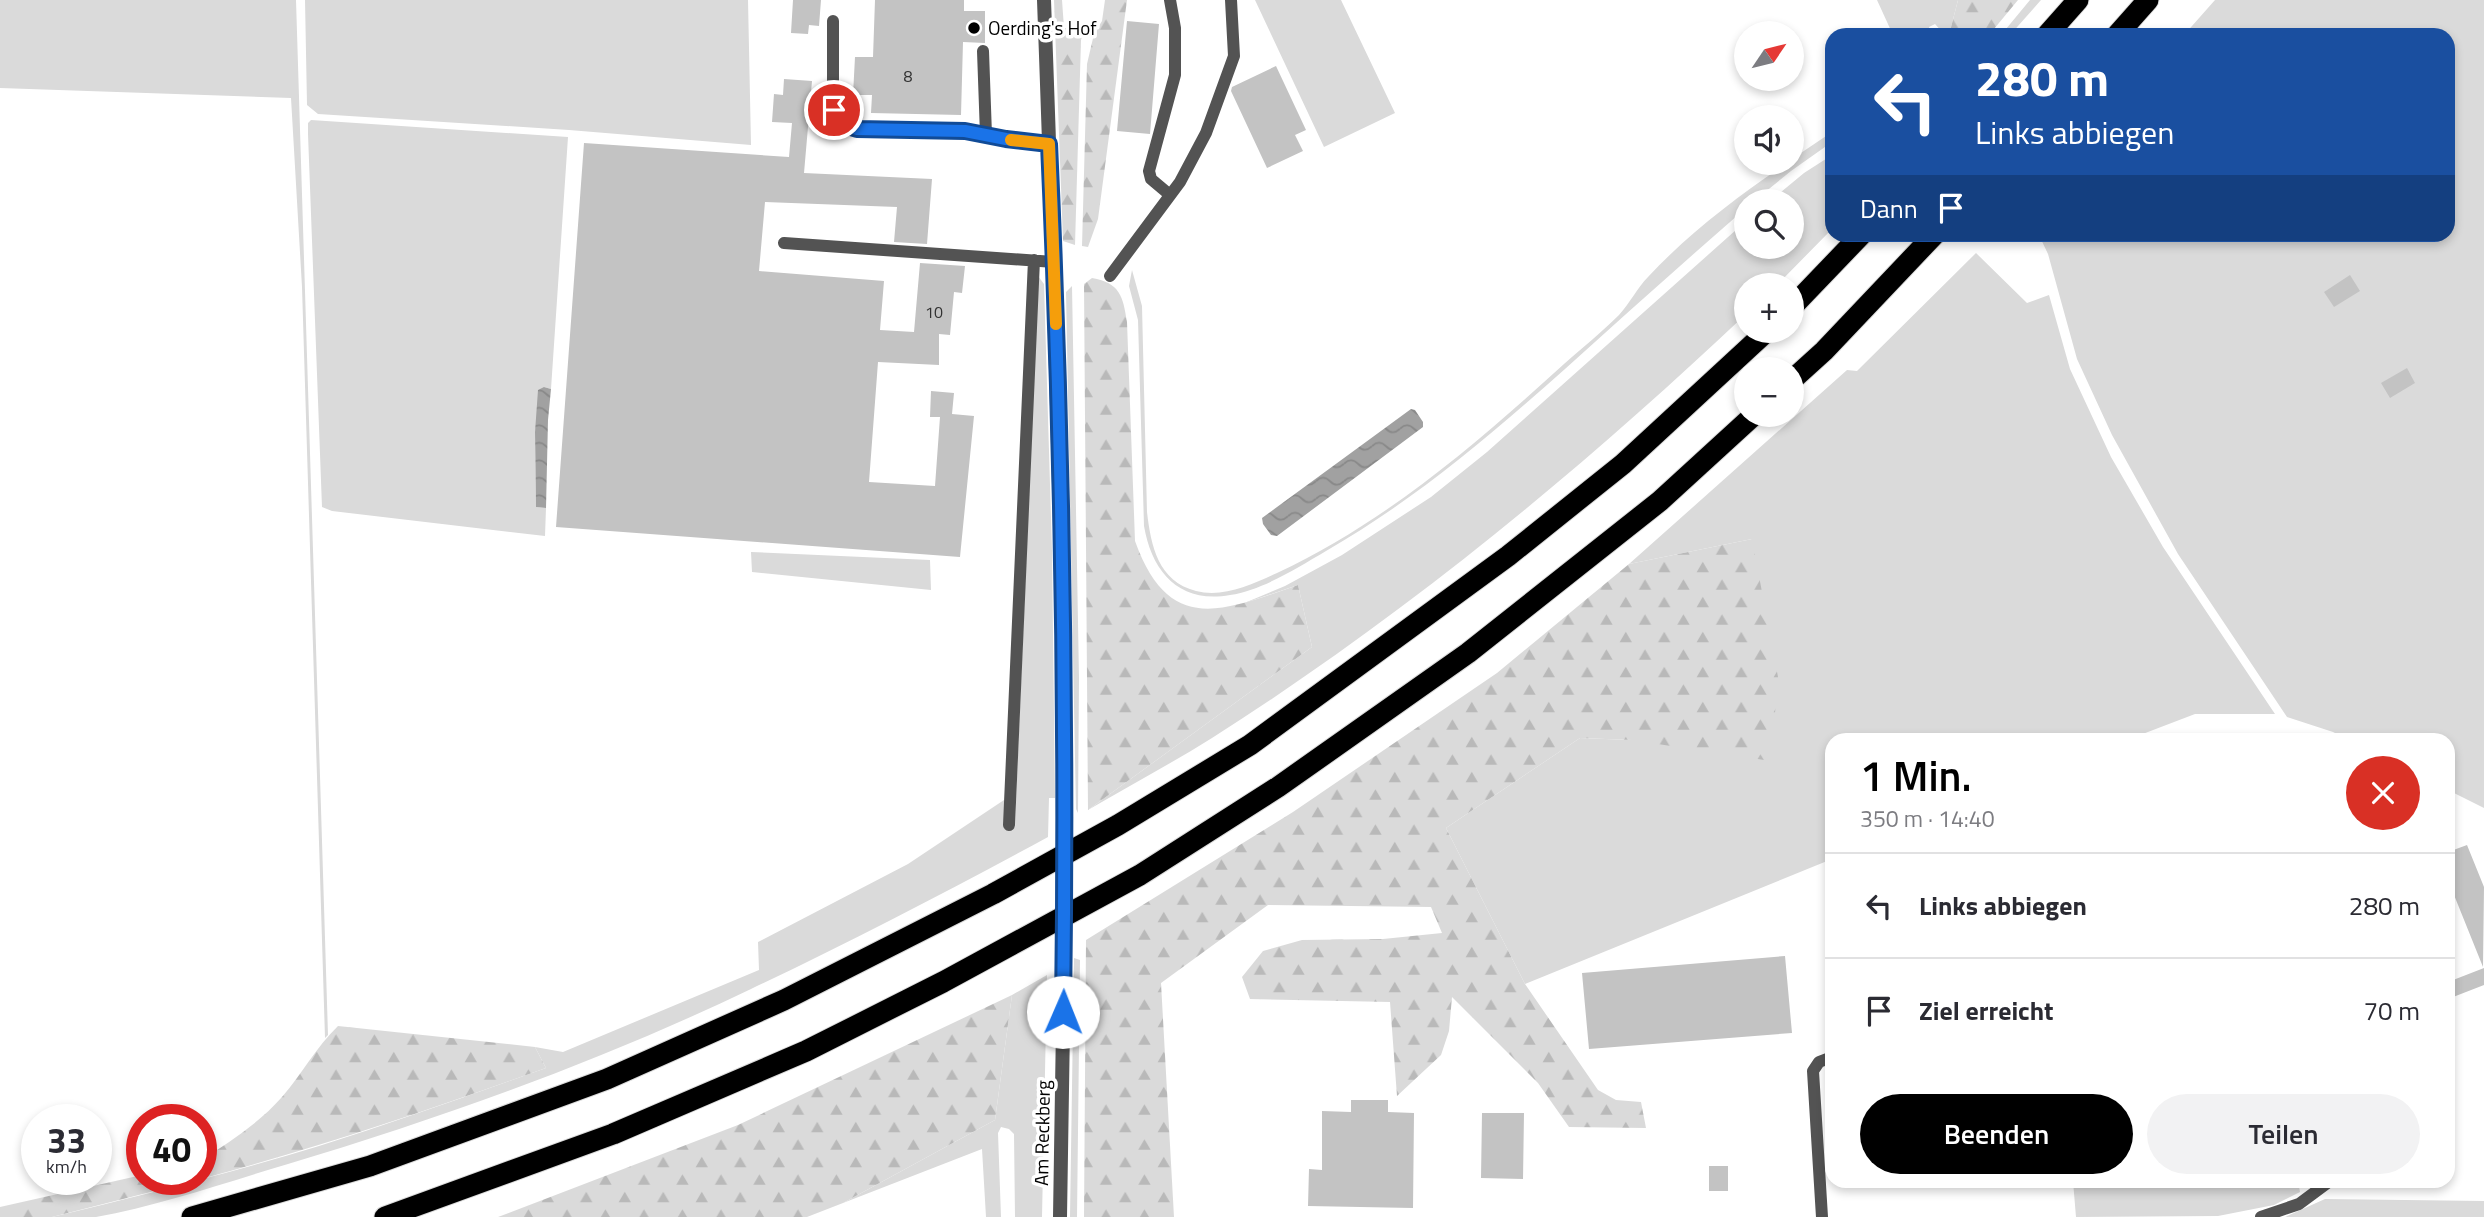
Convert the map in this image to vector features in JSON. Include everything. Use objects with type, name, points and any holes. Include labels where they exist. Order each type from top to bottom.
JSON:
[{"type":"highway","points":[[2053,28],[2078,0]]},
{"type":"highway","points":[[2123,28],[2148,0]]},
{"type":"highway","points":[[1804,294],[1854,242]]},
{"type":"highway","points":[[1804,369],[1928,242]]},
{"type":"highway","points":[[192,1217],[370,1166],[607,1079],[784,1000],[993,894],[1118,825],[1250,745],[1508,556],[1623,464],[1754,343]]},
{"type":"highway","points":[[385,1217],[613,1134],[806,1051],[943,982],[1140,875],[1278,787],[1468,653],[1660,501],[1741,427]]},
{"type":"street","name":"Am Reckberg","points":[[1044,0],[1063,584],[1065,816],[1060,1217]]},
{"type":"lane","points":[[1170,0],[1175,28],[1175,75],[1149,171],[1151,180],[1170,195]]},
{"type":"lane","points":[[1110,276],[1180,182],[1206,133],[1234,56],[1231,0]]},
{"type":"lane","points":[[833,21],[834,110],[841,124],[857,129],[965,131],[1049,144]]},
{"type":"lane","points":[[983,51],[986,135]]},
{"type":"lane","points":[[784,243],[1054,262]]},
{"type":"lane","points":[[1009,825],[1034,260]]},
{"type":"lane","points":[[1822,1217],[1813,1071],[1819,1062],[1825,1060]]},
{"type":"lane","points":[[2261,1217],[2299,1204],[2321,1188]]},
{"type":"green space","points":[[0,0],[296,0],[328,1035],[325,1038],[302,287],[291,98],[0,88]]},
{"type":"green space","points":[[305,0],[748,0],[751,145],[318,114],[307,105]]},
{"type":"green space","points":[[1054,0],[1062,0],[1064,28],[1085,28],[1081,40],[1075,245],[1063,241]]},
{"type":"green space","points":[[1105,0],[1127,0],[1098,219],[1088,247],[1082,246],[1087,64],[1094,34],[1102,21]]},
{"type":"green space","points":[[1255,0],[1341,0],[1395,113],[1324,147]]},
{"type":"green space","points":[[1877,0],[1958,0],[1951,28],[1939,28],[1935,24],[1929,28],[1890,28]]},
{"type":"green space","points":[[1958,0],[2018,0],[1995,28],[1951,28]]},
{"type":"green space","points":[[2030,0],[2041,0],[2016,28],[2007,28]]},
{"type":"green space","points":[[2215,0],[2484,0],[2484,808],[2455,794],[2455,733],[2335,733],[2287,717],[2178,554],[2112,435],[2077,359],[2042,242],[2455,242],[2455,28],[2190,28]]},
{"type":"green space","points":[[311,120],[568,137],[551,389],[544,387],[535,432],[536,507],[546,508],[545,536],[332,511],[322,507],[308,134],[308,123]]},
{"type":"green space","points":[[1825,137],[1825,147],[1804,162],[1804,151]]},
{"type":"green space","points":[[1825,160],[1825,236],[1804,258],[1804,189],[1785,189]]},
{"type":"green space","points":[[1770,175],[1786,175],[1769,189],[1750,189]]},
{"type":"green space","points":[[1734,201],[1734,219],[1565,369],[1421,489],[1359,531],[1280,578],[1230,595],[1212,597],[1182,589],[1161,570],[1148,543],[1144,526],[1138,320],[1129,286],[1132,270],[1142,306],[1147,512],[1154,549],[1165,571],[1183,586],[1196,591],[1217,593],[1238,589],[1277,573],[1317,553],[1393,506],[1463,452],[1606,328],[1648,277]]},
{"type":"green space","points":[[1734,232],[1734,259],[1803,259],[1789,273],[1734,273],[1734,325],[1555,485],[1422,591],[1283,691],[1212,738],[1088,810],[1312,647],[1298,585],[1242,604],[1285,586],[1342,555],[1431,497],[1487,452]]},
{"type":"green space","points":[[1976,253],[2027,303],[2049,295],[2070,369],[2111,457],[2163,547],[2275,714],[2195,714],[2145,733],[1825,733],[1825,862],[1525,984],[1446,828],[1580,738],[1631,740],[1752,539],[1629,564],[1783,427],[1804,427],[1804,408],[1847,370],[1857,371]]},
{"type":"green space","points":[[1038,276],[1044,284],[1052,551],[1055,798],[1049,798],[1048,837],[901,915],[751,989],[638,1040],[464,1107],[217,1185],[217,1175],[319,1146],[546,1068],[535,1047],[563,1052],[759,970],[758,942],[908,864],[1004,800],[1004,829],[1015,828]]},
{"type":"green space","points":[[1092,278],[1109,283],[1118,292],[1122,298],[1127,322],[1135,541],[1149,571],[1164,592],[1182,604],[1201,608],[1222,608],[1298,585],[1312,647],[1088,810],[1084,284]]},
{"type":"green space","points":[[1072,286],[1079,678],[1078,813],[1066,292]]},
{"type":"green space","points":[[1752,539],[1778,677],[1771,761],[1631,740],[1580,738],[1446,828],[1525,984],[1598,1090],[1616,1100],[1641,1102],[1646,1128],[1569,1127],[1538,1083],[1452,997],[1449,1031],[1441,1055],[1397,1096],[1390,1002],[1250,999],[1242,977],[1263,951],[1302,940],[1383,939],[1442,933],[1431,907],[1268,905],[1161,983],[1174,1217],[1084,1217],[1086,940],[1293,812],[1497,673],[1629,564]]},
{"type":"green space","points":[[751,552],[930,560],[931,590],[752,572]]},
{"type":"green space","points":[[1074,958],[1080,960],[1077,1217],[1070,1217]]},
{"type":"green space","points":[[1047,975],[1042,1217],[1015,1217],[1014,1134],[1001,1127],[998,1133],[1001,1217],[986,1217],[982,1149],[843,1203],[995,1120],[1012,995]]},
{"type":"green space","points":[[1012,995],[995,1120],[843,1203],[807,1217],[498,1217],[738,1125]]},
{"type":"green space","points":[[338,1026],[535,1047],[546,1068],[375,1127],[217,1174],[217,1150],[244,1132],[273,1106]]},
{"type":"green space","points":[[126,1179],[126,1195],[139,1195],[52,1217],[0,1217],[0,1207],[53,1195],[112,1195],[112,1182]]},
{"type":"green space","points":[[2074,1188],[2299,1188],[2300,1192],[2274,1205],[2218,1216],[2076,1217]]},
{"type":"green space","points":[[139,1195],[185,1195],[96,1217],[52,1217]]},
{"type":"green space","points":[[2325,1199],[2484,1201],[2484,1217],[2285,1217]]},
{"type":"water","points":[[544,387],[551,389],[546,508],[536,507],[535,432],[538,390]]},
{"type":"water","points":[[1411,409],[1415,410],[1423,422],[1423,427],[1277,536],[1271,535],[1262,518]]},
{"type":"building","points":[[793,0],[821,0],[819,26],[809,25],[808,34],[791,33]]},
{"type":"building","points":[[875,0],[964,0],[964,11],[985,11],[985,43],[963,42],[961,115],[871,113],[872,95],[853,95],[855,57],[873,57]]},
{"type":"building","points":[[1127,21],[1159,24],[1150,134],[1117,131]]},
{"type":"building","points":[[1276,66],[1306,130],[1295,135],[1303,151],[1267,168],[1231,91],[1232,87]]},
{"type":"building","points":[[784,79],[812,81],[804,173],[932,179],[927,244],[894,242],[897,207],[765,202],[759,271],[884,281],[880,330],[914,332],[920,263],[965,266],[962,293],[954,292],[950,335],[939,334],[939,365],[878,362],[869,482],[935,486],[940,417],[930,417],[931,391],[954,393],[952,414],[974,416],[960,557],[556,527],[584,143],[789,157],[792,123],[772,122],[774,94],[783,95]]},
{"type":"building","points":[[2350,275],[2360,291],[2334,307],[2324,292]]},
{"type":"building","points":[[2407,368],[2415,383],[2390,398],[2381,383]]},
{"type":"building","points":[[2467,845],[2484,887],[2483,967],[2455,897],[2455,849]]},
{"type":"building","points":[[1785,956],[1792,1033],[1589,1049],[1582,973]]},
{"type":"building","points":[[2484,968],[2484,985],[2455,996],[2455,979]]},
{"type":"building","points":[[1351,1100],[1388,1100],[1388,1112],[1414,1113],[1413,1208],[1308,1206],[1309,1169],[1322,1170],[1322,1111],[1351,1112]]},
{"type":"building","points":[[1482,1113],[1524,1113],[1523,1179],[1481,1178]]},
{"type":"building","points":[[1709,1166],[1728,1166],[1728,1191],[1709,1191]]},
{"type":"slow traffic","points":[[1011,140],[1049,144],[1056,324]]},
{"type":"place","name":"Oerding's Hof","points":[[974,28]]},
{"type":"route","points":[[834,110],[841,124],[857,129],[965,131],[1049,144],[1063,584],[1063,1012]]}]
